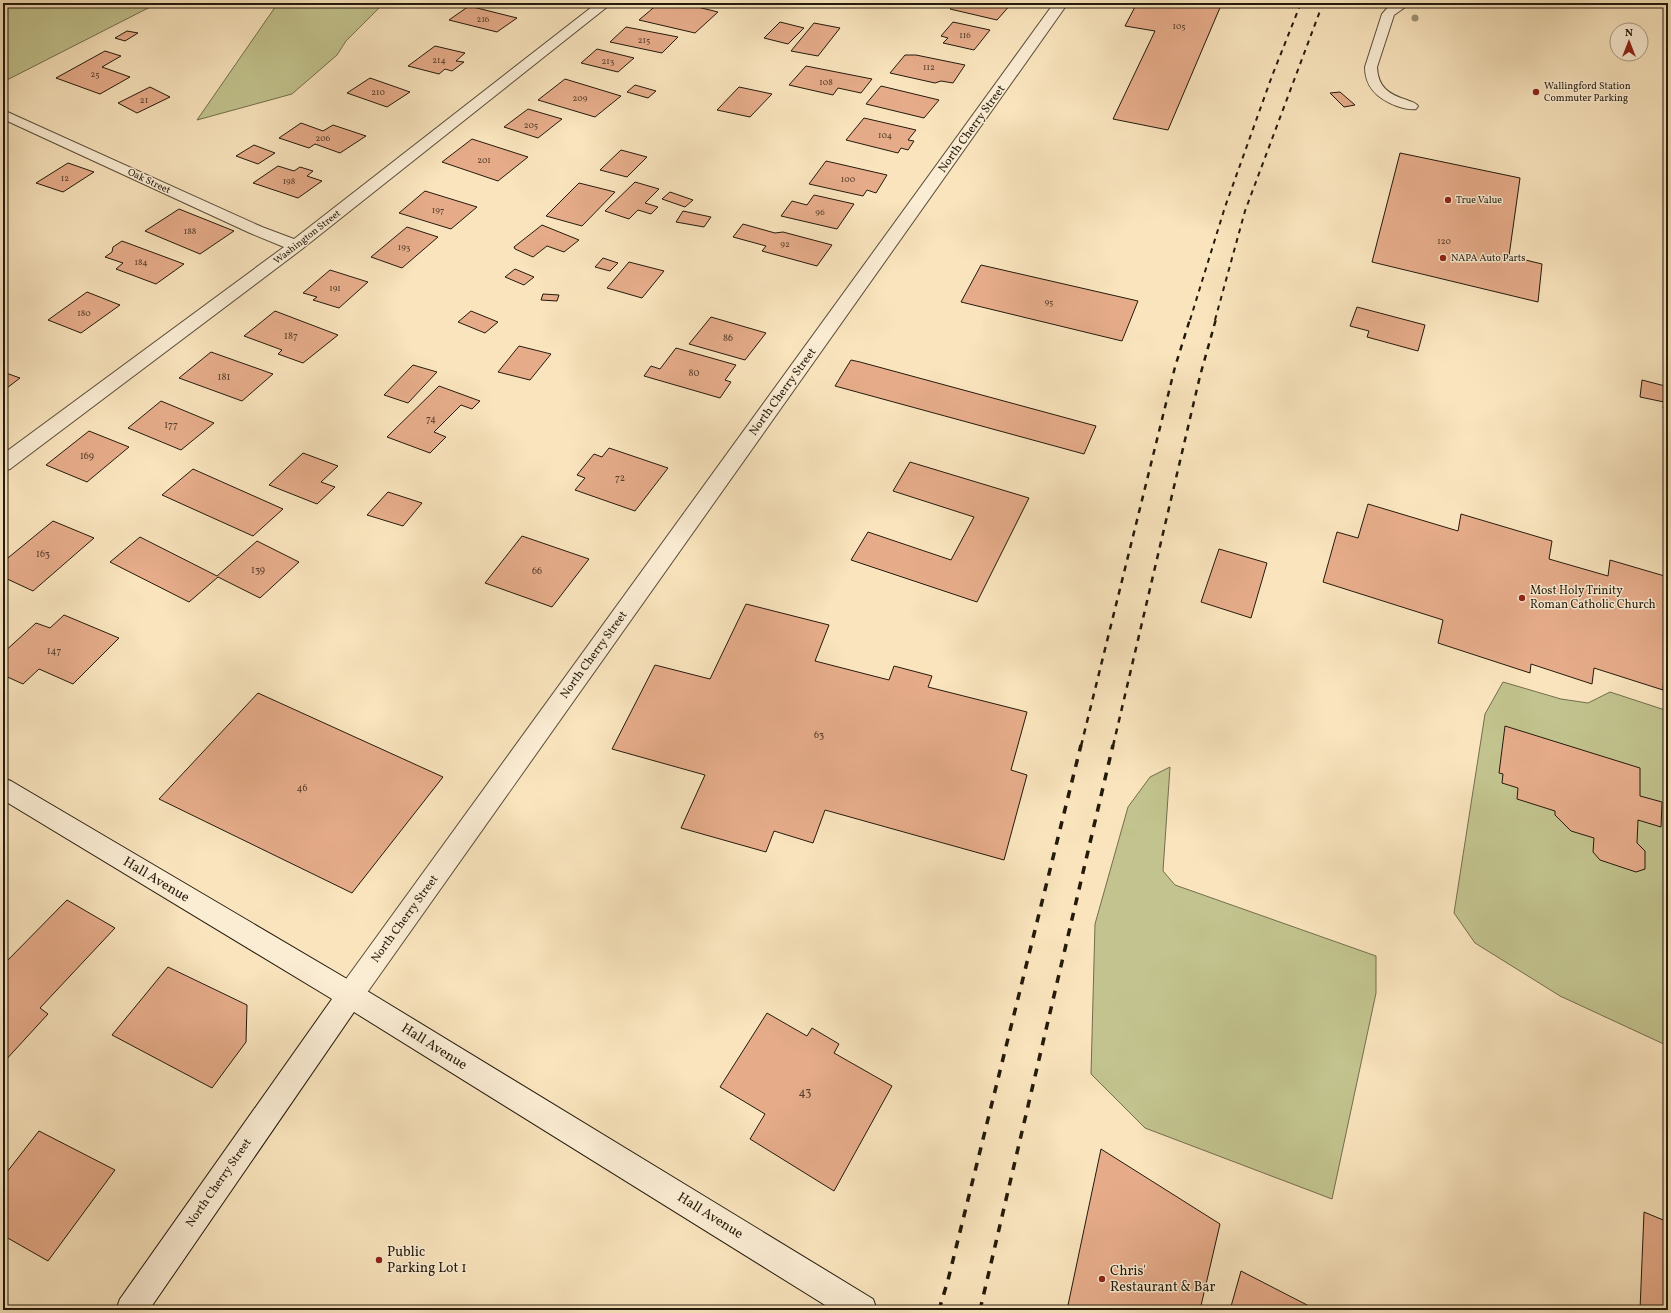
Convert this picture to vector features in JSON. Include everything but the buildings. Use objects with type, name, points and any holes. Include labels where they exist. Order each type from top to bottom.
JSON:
[{"type":"street","name":"Washington Street","points":[[3,464],[296,246],[605,3]]},
{"type":"street","name":"North Cherry Street","points":[[131,1310],[350,995],[1061,3]]},
{"type":"street","name":"Oak Street","points":[[3,114],[256,230],[296,246]]},
{"type":"street","name":"Hall Avenue","points":[[3,788],[350,995],[862,1310]]},
{"type":"lane","points":[[1405,3],[1394,8],[1388,14],[1370,72],[1372,83],[1381,93],[1394,101],[1410,106]]},
{"type":"green space","points":[[3,3],[158,3],[3,82]]},
{"type":"green space","points":[[278,3],[384,3],[346,41],[337,55],[292,94],[197,120]]},
{"type":"green space","points":[[1503,682],[1561,699],[1588,703],[1610,692],[1668,711],[1668,1046],[1560,996],[1475,943],[1454,913],[1485,714]]},
{"type":"green space","points":[[1170,767],[1163,871],[1175,885],[1376,956],[1376,993],[1332,1199],[1145,1128],[1091,1074],[1095,924],[1128,807],[1150,777]]},
{"type":"railway","points":[[1190,320],[1225,207],[1272,76],[1301,3]]},
{"type":"railway","points":[[1215,320],[1245,211],[1323,3]]},
{"type":"railway","points":[[1081,746],[1175,367],[1190,319]]},
{"type":"railway","points":[[1113,746],[1200,376],[1216,319]]},
{"type":"railway","points":[[939,1310],[948,1280],[1081,745]]},
{"type":"railway","points":[[980,1310],[1113,745]]},
{"type":"place","name":"Wallingford Station Commuter Parking","points":[[1536,92]]},
{"type":"place","name":"True Value","points":[[1448,200]]},
{"type":"place","name":"NAPA Auto Parts","points":[[1443,258]]},
{"type":"place","name":"Most Holy Trinity Roman Catholic Church","points":[[1522,598]]},
{"type":"place","name":"Public Parking Lot 1","points":[[379,1260]]},
{"type":"place","name":"Chris' Restaurant & Bar","points":[[1102,1279]]}]
